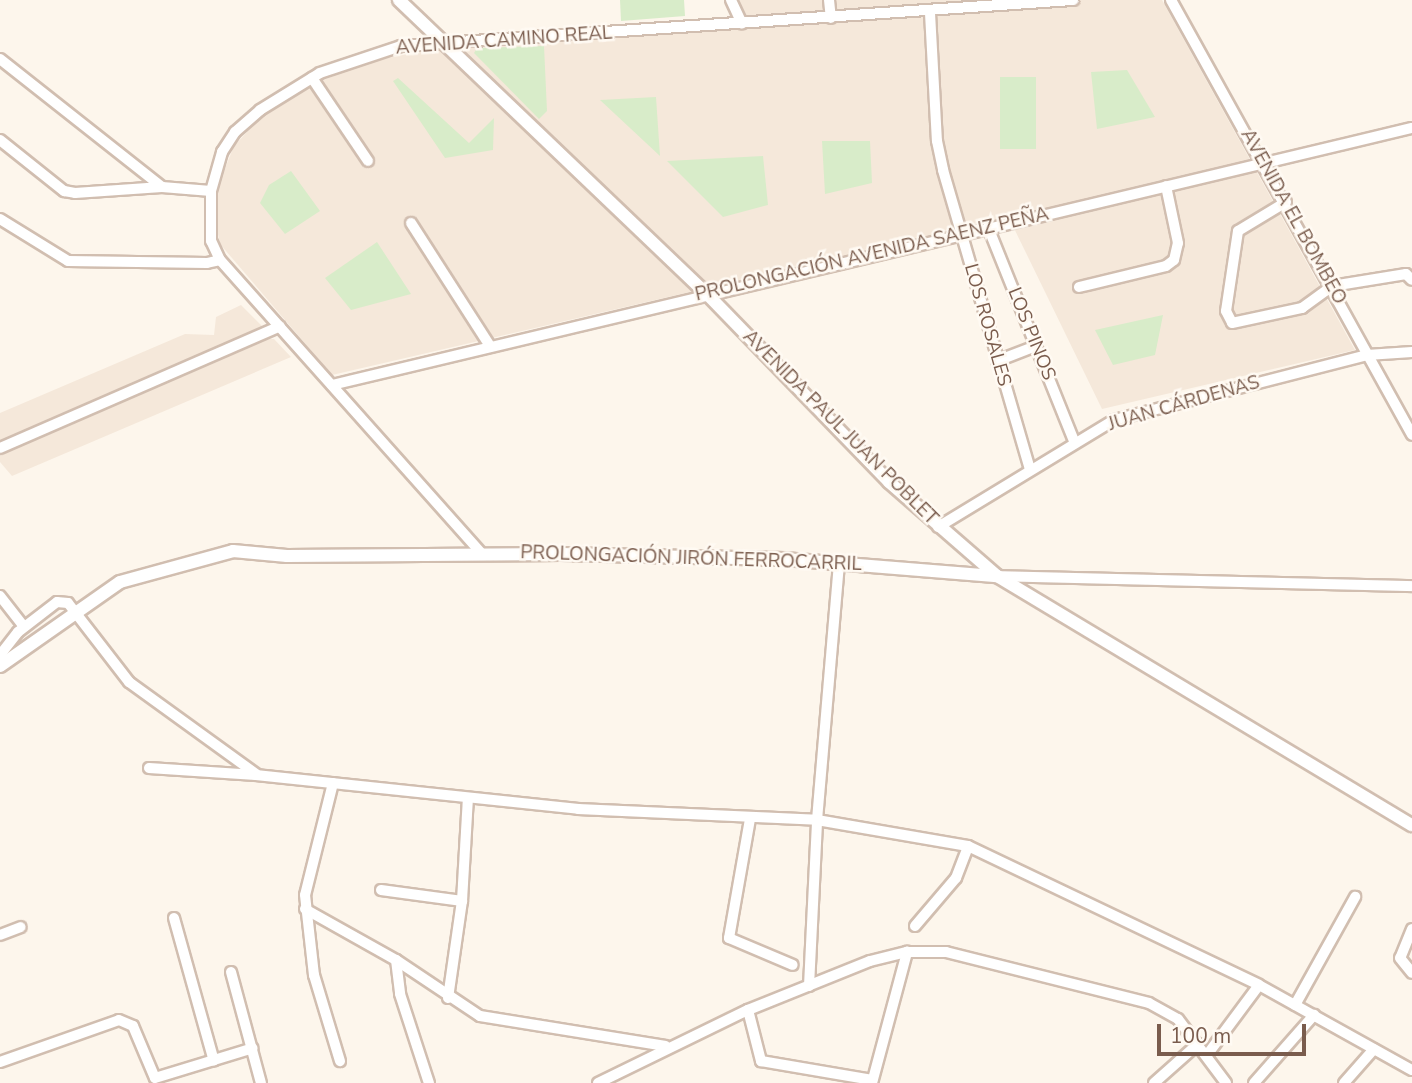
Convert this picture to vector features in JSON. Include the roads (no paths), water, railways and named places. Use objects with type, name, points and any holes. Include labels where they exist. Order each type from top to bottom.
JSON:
[{"type":"street","name":"AVENIDA PAUL JUAN POBLET","points":[[399,0],[706,293],[938,527],[966,551],[997,576],[1412,825]]},
{"type":"street","points":[[731,0],[742,24]]},
{"type":"street","points":[[830,0],[831,18]]},
{"type":"street","name":"AVENIDA CAMINO REAL","points":[[483,555],[220,260],[211,241],[211,191],[222,152],[235,132],[260,110],[312,78],[365,55],[441,42],[930,13],[1073,0]]},
{"type":"street","name":"AVENIDA EL BOMBEO","points":[[1171,0],[1264,162],[1412,435]]},
{"type":"street","name":"LOS ROSALES","points":[[930,13],[937,141],[960,234],[1030,470]]},
{"type":"street","points":[[0,59],[162,187]]},
{"type":"street","points":[[312,78],[368,161]]},
{"type":"street","name":"PROLONGACIÓN AVENIDA SAENZ PEÑA","points":[[332,385],[706,293],[1412,128]]},
{"type":"street","points":[[0,141],[64,191],[162,187],[211,191]]},
{"type":"street","points":[[1079,287],[1166,267],[1174,260],[1178,243],[1166,186]]},
{"type":"street","points":[[1286,202],[1238,231],[1227,318],[1236,324],[1302,308],[1332,286],[1406,274],[1412,280]]},
{"type":"street","points":[[0,219],[68,261],[220,260]]},
{"type":"street","points":[[411,223],[490,346]]},
{"type":"street","name":"LOS PINOS","points":[[988,227],[1074,441]]},
{"type":"street","points":[[0,448],[280,326]]},
{"type":"street","points":[[998,361],[1036,346]]},
{"type":"street","name":"JUAN CÁRDENAS","points":[[938,527],[1074,441],[1114,420],[1367,355],[1412,352]]},
{"type":"street","name":"PROLONGACIÓN JIRÓN FERROCARRIL","points":[[0,666],[120,582],[233,551],[287,556],[483,555],[839,562],[997,576],[1412,586]]},
{"type":"street","points":[[955,572],[967,559],[966,551]]},
{"type":"street","points":[[809,986],[817,820],[839,562]]},
{"type":"street","points":[[0,596],[24,628]]},
{"type":"street","points":[[0,655],[24,628],[57,602],[68,603],[129,682],[256,775]]},
{"type":"street","points":[[149,768],[256,775],[468,798],[751,819],[817,820],[968,846],[1259,985],[1412,1070]]},
{"type":"street","points":[[333,783],[308,877],[305,909],[314,975],[340,1061]]},
{"type":"street","points":[[448,998],[462,901],[468,798]]},
{"type":"street","points":[[751,819],[729,938],[793,965]]},
{"type":"street","points":[[915,926],[956,878],[968,846]]},
{"type":"street","points":[[382,890],[462,901]]},
{"type":"street","points":[[1296,1005],[1355,897]]},
{"type":"street","points":[[305,909],[396,960],[448,998],[480,1016],[667,1046]]},
{"type":"street","points":[[174,918],[214,1060]]},
{"type":"street","points":[[0,934],[21,927]]},
{"type":"street","points":[[1412,929],[1400,958],[1412,973]]},
{"type":"street","points":[[748,1010],[761,1061],[872,1082],[907,952]]},
{"type":"street","points":[[598,1083],[667,1046],[870,961],[907,952],[946,952],[1149,1003],[1178,1019],[1226,1083]]},
{"type":"street","points":[[396,960],[400,993],[429,1083]]},
{"type":"street","points":[[231,972],[261,1083]]},
{"type":"street","points":[[1207,1055],[1259,985]]},
{"type":"street","points":[[1254,1083],[1314,1015]]},
{"type":"street","points":[[0,1062],[119,1020],[132,1026],[155,1078],[253,1048]]},
{"type":"street","points":[[1154,1083],[1198,1044]]},
{"type":"street","points":[[1344,1083],[1374,1049]]}]
